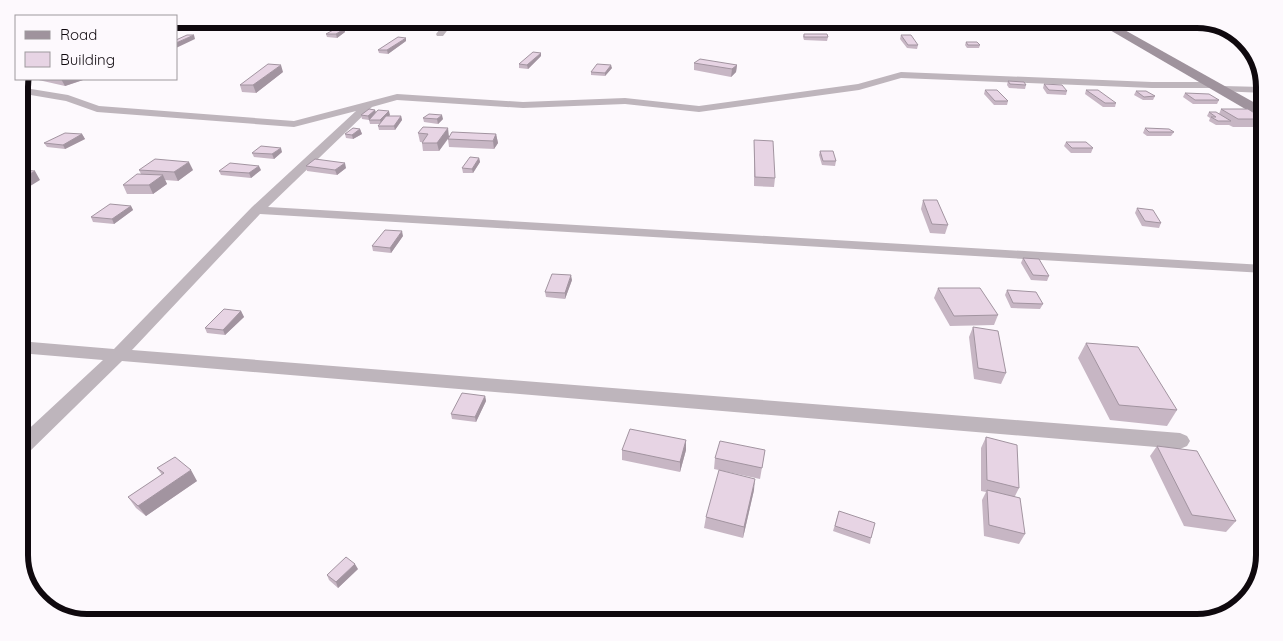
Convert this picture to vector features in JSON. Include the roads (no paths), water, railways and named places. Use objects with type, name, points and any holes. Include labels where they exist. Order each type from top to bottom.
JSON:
[{"type":"main road","points":[[1114,28],[1255,109]]},
{"type":"street","points":[[440,34],[445,28]]},
{"type":"street","points":[[28,91],[68,98],[97,109],[294,124],[397,96],[523,105],[625,101],[699,108],[859,87],[901,75],[1255,89]]},
{"type":"street","points":[[28,441],[117,356],[257,210],[369,104]]},
{"type":"street","points":[[257,210],[1255,268]]},
{"type":"street","points":[[28,347],[117,356],[1180,441]]}]
